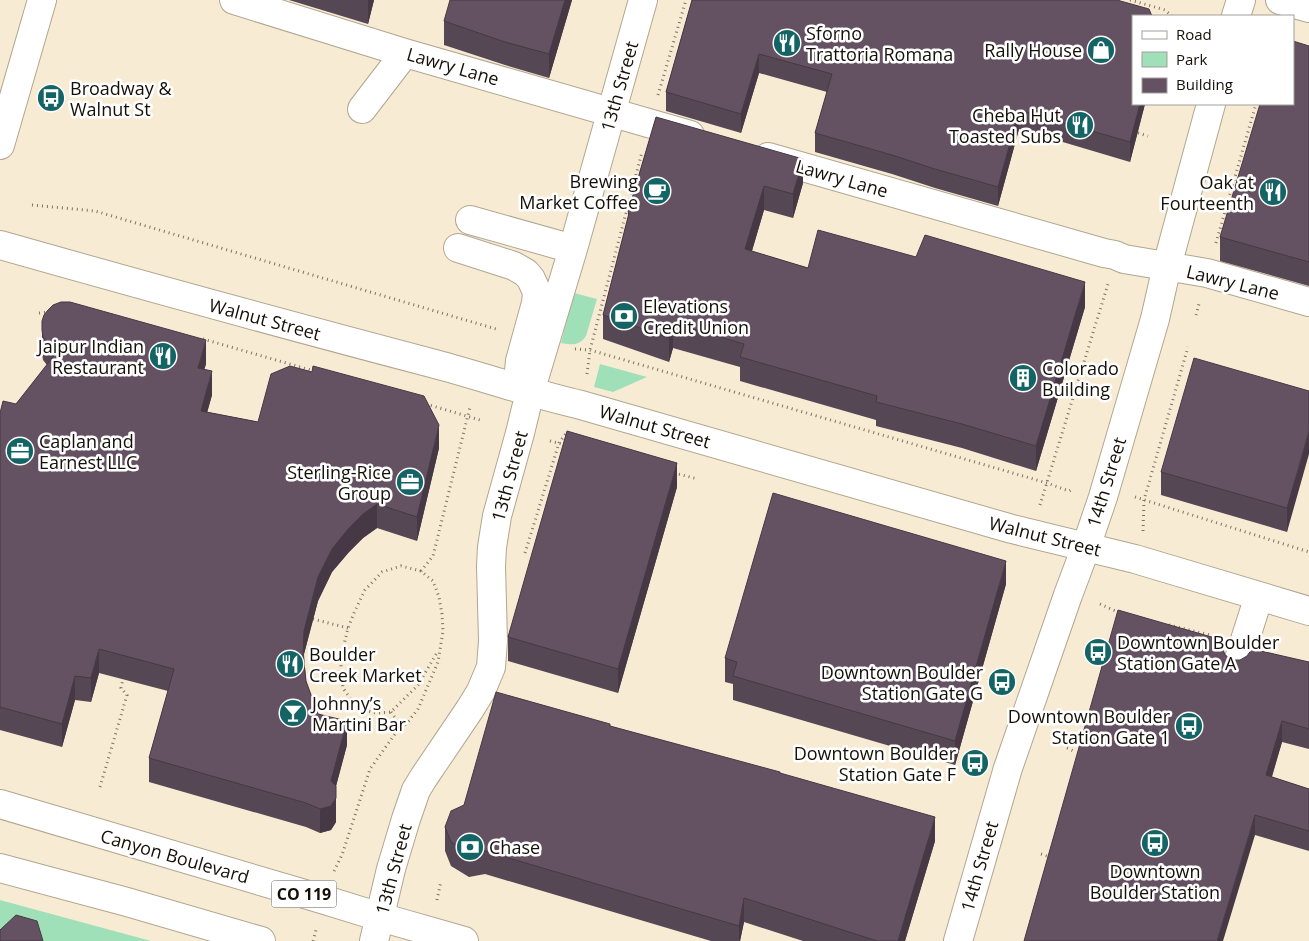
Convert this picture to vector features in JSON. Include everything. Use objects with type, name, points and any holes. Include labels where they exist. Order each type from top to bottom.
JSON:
[{"type":"street","points":[[0,145],[42,0]]},
{"type":"street","name":"Lawry Lane","points":[[234,0],[405,53],[714,142]]},
{"type":"street","name":"13th Street","points":[[377,929],[393,862],[416,790],[474,703],[488,678],[491,668],[493,648],[491,566],[497,516],[530,392],[573,249],[643,0]]},
{"type":"street","points":[[1236,15],[1241,0]]},
{"type":"street","points":[[1280,0],[1309,8]]},
{"type":"street","points":[[362,109],[405,53]]},
{"type":"street","name":"14th Street","points":[[958,941],[1008,768],[1103,497],[1155,319],[1167,266],[1212,105]]},
{"type":"street","name":"Lawry Lane","points":[[742,149],[1124,259],[1207,273],[1309,302]]},
{"type":"street","points":[[470,220],[573,249]]},
{"type":"street","name":"Walnut Street","points":[[0,245],[296,328],[464,372],[1012,529],[1134,559],[1309,611]]},
{"type":"street","points":[[458,248],[514,266],[526,273],[537,292],[519,370],[524,385],[530,392]]},
{"type":"street","points":[[1237,665],[1258,596]]},
{"type":"street","name":"Canyon Boulevard","points":[[0,804],[325,900],[377,929],[464,941]]},
{"type":"street","points":[[0,868],[262,941]]},
{"type":"path","points":[[657,98],[686,0]]},
{"type":"path","points":[[1130,0],[1165,10],[1171,15]]},
{"type":"path","points":[[1214,251],[1256,105]]},
{"type":"path","points":[[1138,133],[1148,136]]},
{"type":"path","points":[[587,376],[590,350],[643,148]]},
{"type":"path","points":[[32,205],[96,211],[499,330]]},
{"type":"path","points":[[1038,509],[1110,278]]},
{"type":"path","points":[[39,313],[53,312]]},
{"type":"path","points":[[197,338],[320,372]]},
{"type":"path","points":[[1142,534],[1144,500],[1188,347]]},
{"type":"path","points":[[573,350],[590,350],[1069,490],[1078,488]]},
{"type":"path","points":[[420,571],[433,556],[472,402]]},
{"type":"path","points":[[422,403],[480,420]]},
{"type":"path","points":[[525,553],[559,443],[570,429]]},
{"type":"path","points":[[543,439],[568,446]]},
{"type":"path","points":[[671,472],[698,479]]},
{"type":"path","points":[[1127,494],[1309,552]]},
{"type":"path","points":[[312,941],[333,873],[342,855],[370,769],[396,731],[418,710],[438,662],[443,631],[442,614],[439,597],[432,581],[420,571],[401,566],[382,572],[365,590],[348,628],[340,657],[343,688],[357,708],[376,713],[391,712],[418,685],[440,648]]},
{"type":"path","points":[[1100,604],[1125,614]]},
{"type":"path","points":[[313,619],[348,628]]},
{"type":"path","points":[[1161,623],[1214,636]]},
{"type":"path","points":[[1098,652],[1104,654]]},
{"type":"path","points":[[100,787],[127,694],[121,688],[124,679]]},
{"type":"path","points":[[391,712],[402,727]]},
{"type":"path","points":[[1067,748],[1076,752]]},
{"type":"path","points":[[1041,854],[1047,856]]},
{"type":"green space","points":[[574,293],[597,299],[586,336],[581,342],[575,344],[561,343]]},
{"type":"green space","points":[[600,364],[647,377],[613,392],[594,387]]},
{"type":"green space","points":[[0,900],[151,941],[0,941]]},
{"type":"building","points":[[450,0],[565,0],[549,54],[505,42],[444,21]]},
{"type":"building","points":[[692,0],[1117,0],[1149,9],[1152,15],[1132,15],[1132,105],[1140,105],[1130,142],[1019,110],[998,187],[815,133],[832,74],[759,54],[741,114],[666,92]]},
{"type":"building","points":[[1294,41],[1309,46],[1309,262],[1220,237],[1260,105],[1294,105]]},
{"type":"building","points":[[656,117],[803,159],[793,194],[764,186],[745,249],[808,268],[818,230],[916,257],[925,235],[1085,282],[1036,446],[962,424],[876,402],[877,396],[740,357],[744,344],[673,323],[669,338],[603,315],[628,212]]},
{"type":"building","points":[[61,302],[70,302],[206,340],[198,368],[212,371],[201,411],[258,422],[271,374],[290,366],[312,372],[313,366],[424,396],[439,425],[417,517],[377,504],[363,514],[349,528],[332,549],[318,577],[304,631],[303,654],[306,681],[318,714],[347,721],[331,781],[336,786],[336,798],[331,806],[320,809],[306,803],[149,758],[174,669],[99,649],[91,678],[75,676],[62,724],[0,707],[0,413],[3,401],[16,404],[56,353],[43,337],[42,321],[44,315],[53,305]]},
{"type":"building","points":[[1194,358],[1309,391],[1309,431],[1287,508],[1161,472]]},
{"type":"building","points":[[567,431],[677,463],[618,669],[508,637]]},
{"type":"building","points":[[773,493],[1006,561],[955,741],[733,676],[737,662],[725,658]]},
{"type":"building","name":"Downtown Boulder Station","points":[[1118,610],[1222,640],[1225,655],[1233,660],[1240,660],[1247,656],[1252,649],[1309,662],[1309,729],[1282,721],[1266,775],[1309,789],[1309,831],[1255,815],[1217,941],[1024,941]]},
{"type":"building","points":[[496,692],[935,817],[898,941],[877,941],[744,898],[739,926],[485,851],[469,853],[451,842],[445,827],[451,811],[464,805]]},
{"type":"building","points":[[16,915],[37,921],[43,941],[0,941],[0,930]]},
{"type":"place","name":"Sforno Trattoria Romana","points":[[787,43]]},
{"type":"place","name":"Rally House","points":[[1101,50]]},
{"type":"place","name":"Broadway & Walnut St","points":[[51,98]]},
{"type":"place","name":"Cheba Hut Toasted Subs","points":[[1080,125]]},
{"type":"place","name":"Brewing Market Coffee","points":[[657,191]]},
{"type":"place","name":"Oak at Fourteenth","points":[[1273,192]]},
{"type":"place","name":"Elevations Credit Union","points":[[624,316]]},
{"type":"place","name":"Jaipur Indian Restaurant","points":[[163,356]]},
{"type":"place","name":"Colorado Building","points":[[1023,378]]},
{"type":"place","name":"Caplan and Earnest LLC","points":[[20,451]]},
{"type":"place","name":"Sterling-Rice Group","points":[[410,482]]},
{"type":"place","name":"Downtown Boulder Station Gate A","points":[[1098,652]]},
{"type":"place","name":"Boulder Creek Market","points":[[290,664]]},
{"type":"place","name":"Downtown Boulder Station Gate G","points":[[1002,682]]},
{"type":"place","name":"Johnny’s Martini Bar","points":[[293,713]]},
{"type":"place","name":"Downtown Boulder Station Gate 1","points":[[1189,726]]},
{"type":"place","name":"Downtown Boulder Station Gate F","points":[[975,763]]},
{"type":"place","name":"Downtown Boulder Station","points":[[1155,843]]},
{"type":"place","name":"Chase","points":[[470,847]]}]
